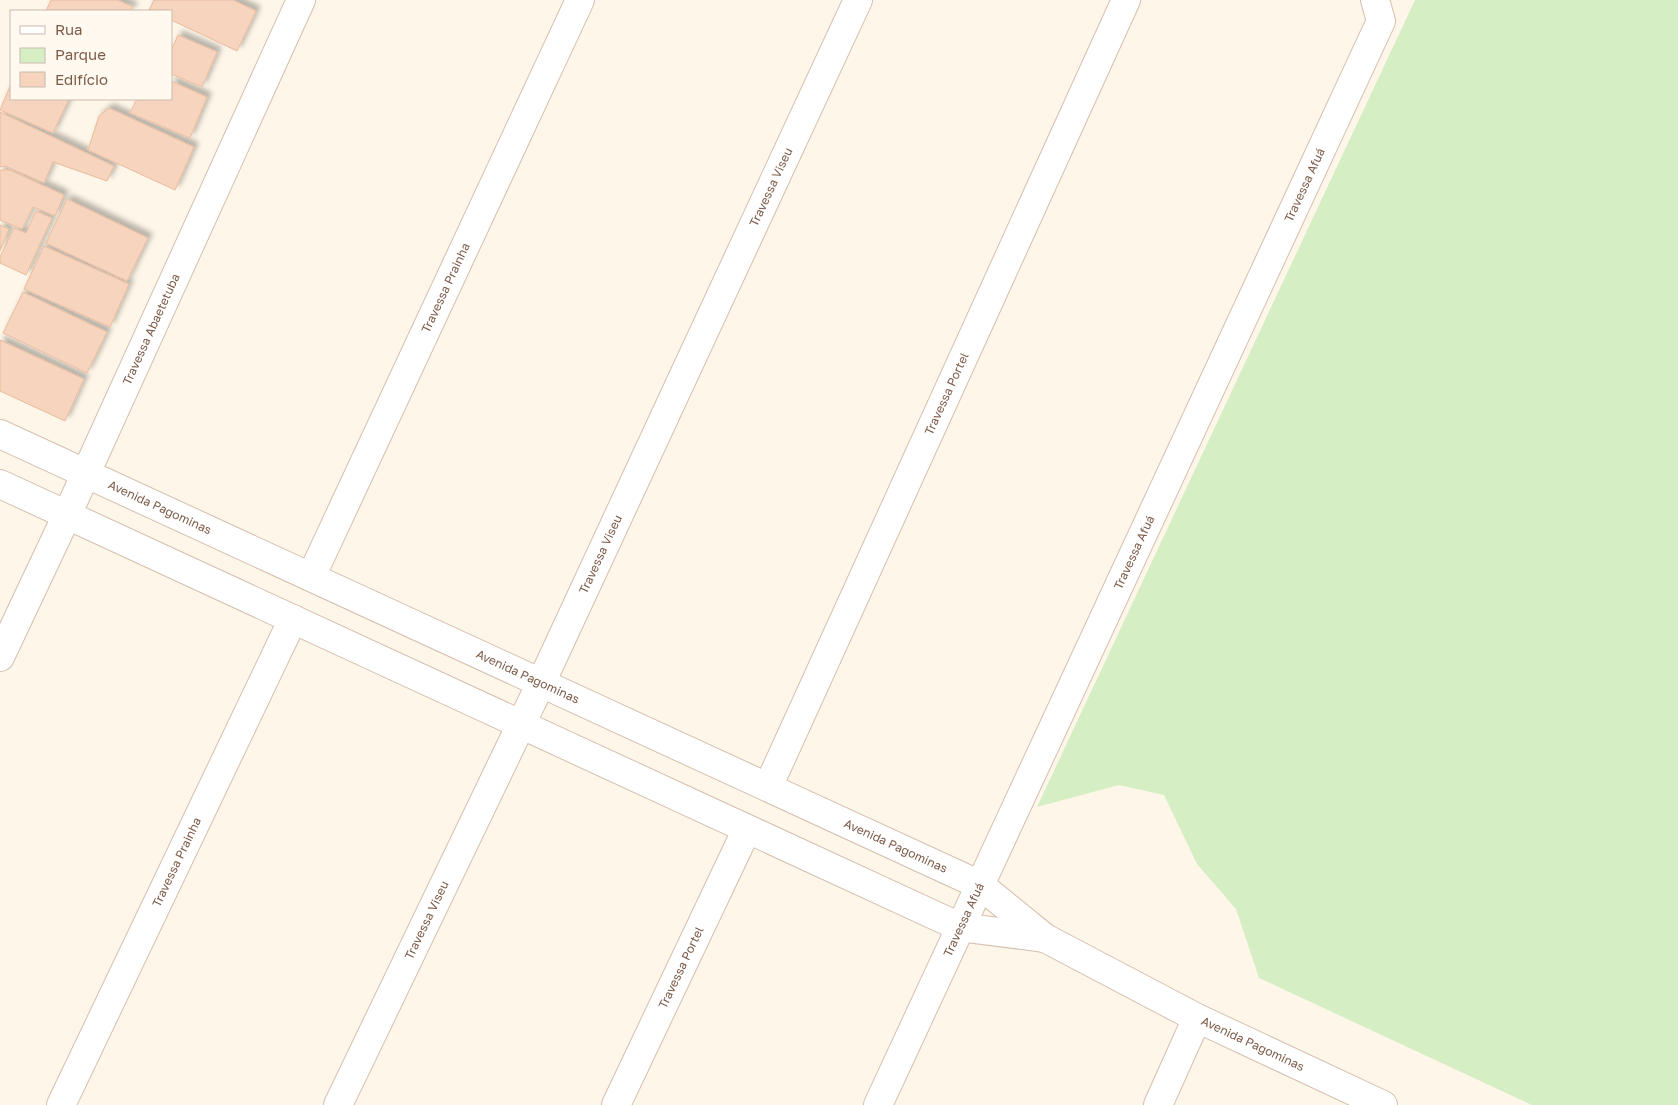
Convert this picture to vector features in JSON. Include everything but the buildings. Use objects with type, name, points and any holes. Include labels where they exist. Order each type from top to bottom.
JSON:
[{"type":"street","name":"Travessa Abaetetuba","points":[[0,657],[67,515],[302,0]]},
{"type":"street","name":"Travessa Prainha","points":[[311,577],[580,0]]},
{"type":"street","name":"Travessa Viseu","points":[[338,1105],[541,683],[858,0]]},
{"type":"street","name":"Travessa Portel","points":[[768,788],[1126,0]]},
{"type":"street","name":"Travessa Afuá","points":[[878,1105],[1380,21],[1375,0]]},
{"type":"street","name":"Avenida Pagominas","points":[[0,434],[980,885],[1045,938],[1197,1018],[1383,1105]]},
{"type":"street","name":"Avenida Pagominas","points":[[0,484],[960,927],[1045,938]]},
{"type":"street","name":"Travessa Prainha","points":[[62,1105],[293,619]]},
{"type":"street","name":"Travessa Portel","points":[[616,1105],[747,829]]},
{"type":"street","points":[[1158,1105],[1197,1018]]},
{"type":"green space","points":[[1415,0],[1678,0],[1678,1105],[1532,1105],[1259,978],[1236,909],[1197,864],[1164,795],[1119,785],[1037,807]]}]
